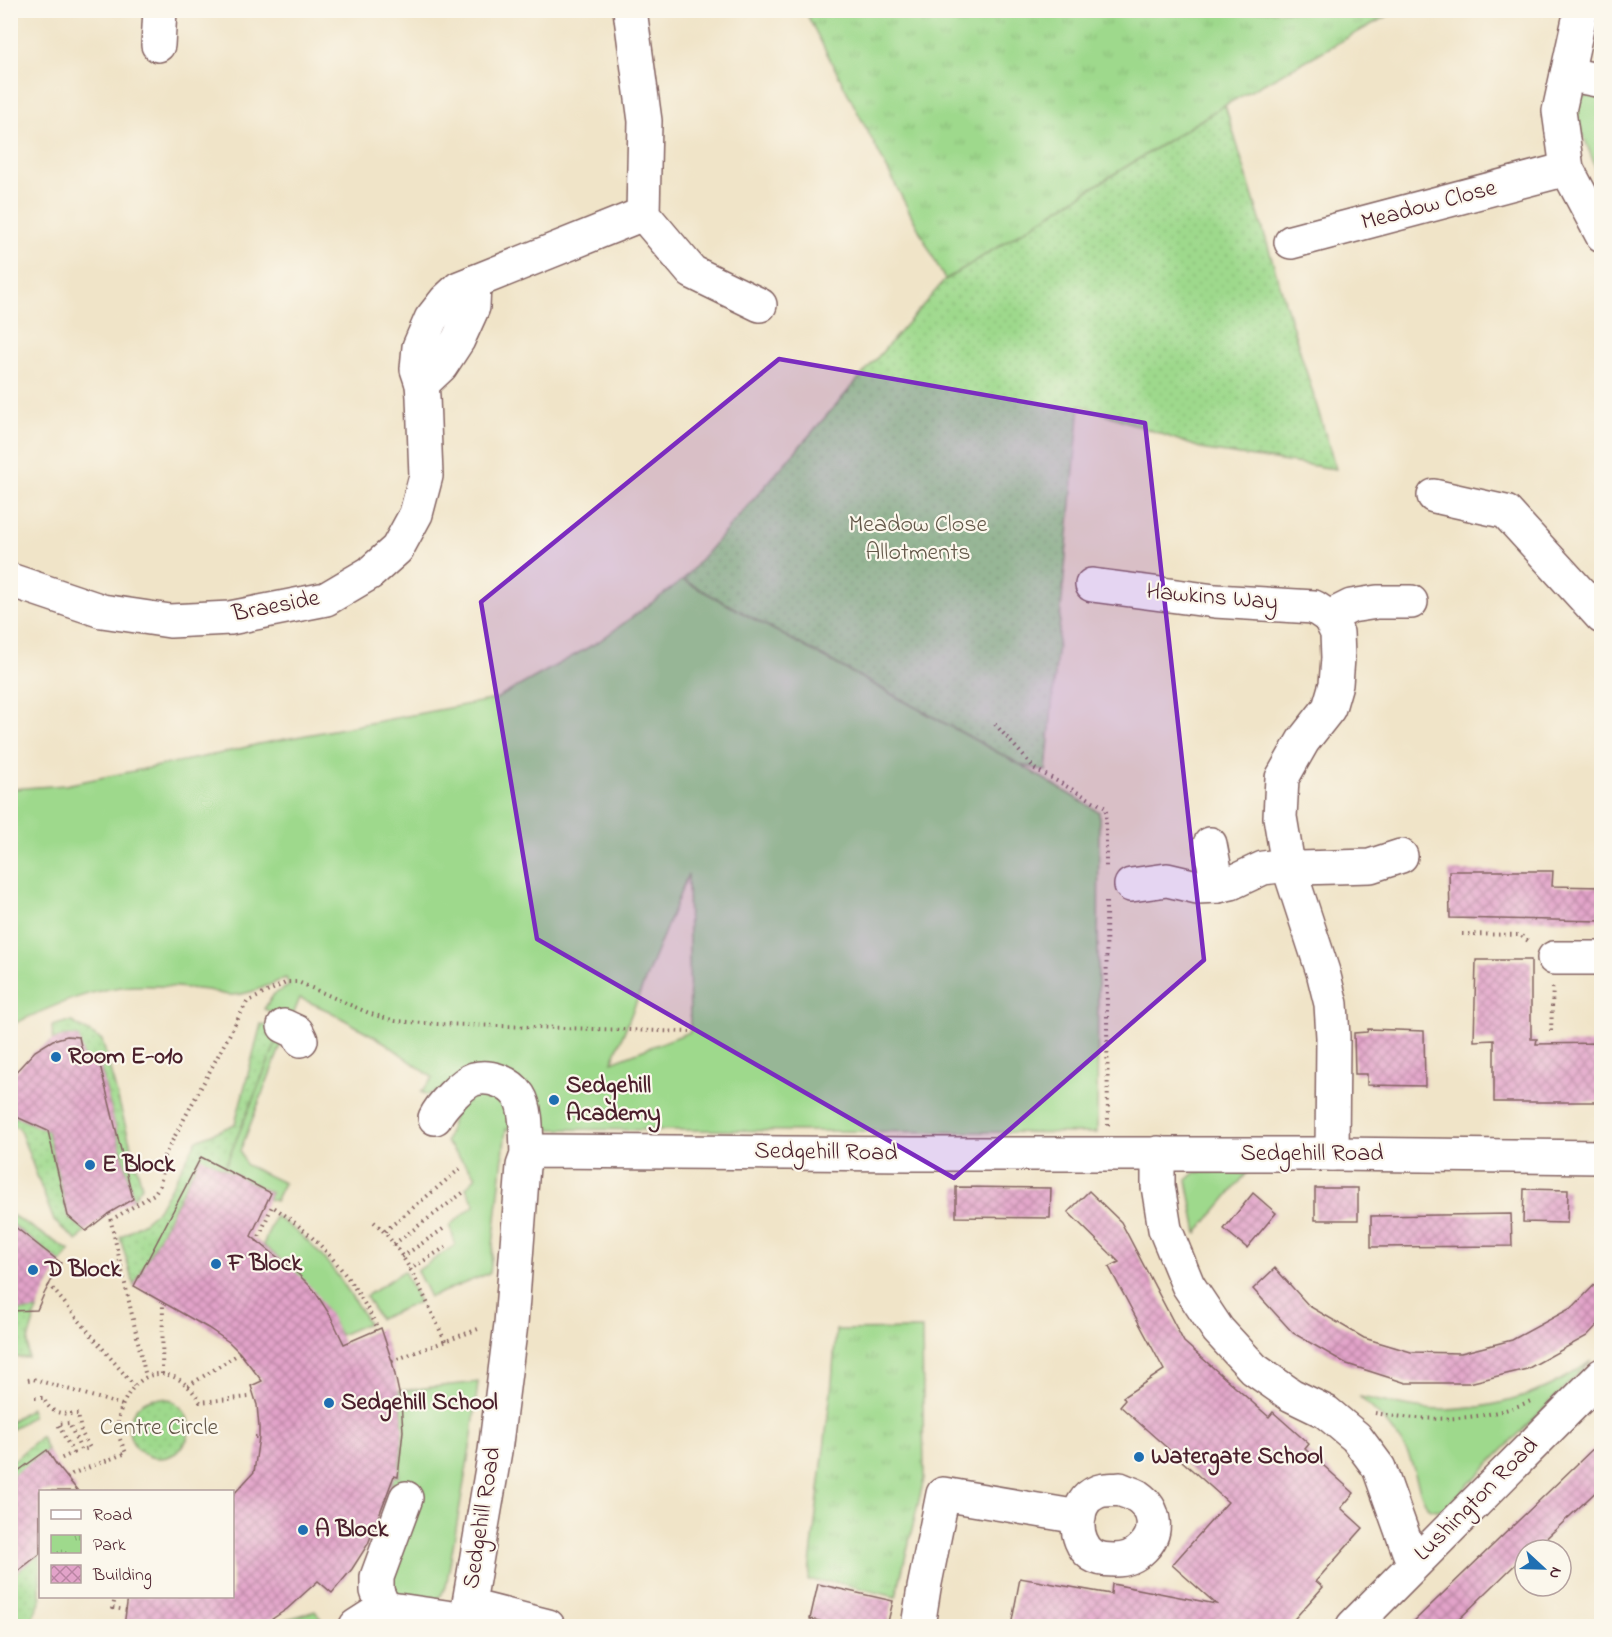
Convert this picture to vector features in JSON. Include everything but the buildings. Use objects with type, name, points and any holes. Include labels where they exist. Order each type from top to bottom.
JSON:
[{"type":"street","points":[[158,45],[160,10]]},
{"type":"street","points":[[630,10],[645,121],[643,214],[692,272],[760,305]]},
{"type":"street","points":[[1581,10],[1559,111],[1567,169],[1602,235]]},
{"type":"street","points":[[1566,74],[1602,81]]},
{"type":"street","name":"Meadow Close","points":[[1291,242],[1567,169]]},
{"type":"street","name":"Braeside","points":[[10,580],[102,611],[170,621],[230,618],[326,599],[370,573],[397,549],[416,514],[426,476],[422,384],[441,366],[458,340],[473,307],[474,282],[643,214]]},
{"type":"street","points":[[1434,496],[1506,512],[1602,617]]},
{"type":"street","name":"Hawkins Way","points":[[1092,585],[1215,601],[1314,606],[1329,617]]},
{"type":"street","points":[[1332,1154],[1331,1004],[1323,972],[1288,865],[1280,818],[1282,778],[1303,741],[1329,708],[1336,684],[1338,658],[1337,633],[1329,617],[1351,606],[1377,602],[1411,602]]},
{"type":"street","points":[[1210,844],[1218,886]]},
{"type":"street","points":[[1114,882],[1167,880],[1197,887],[1218,886],[1231,883],[1263,868],[1288,865],[1301,868],[1370,866],[1401,856]]},
{"type":"street","points":[[1554,958],[1602,958]]},
{"type":"street","points":[[435,1118],[439,1110],[455,1093],[473,1080],[493,1079],[508,1084],[519,1096],[524,1112],[527,1155]]},
{"type":"street","name":"Sedgehill Road","points":[[467,1617],[495,1451],[511,1324],[523,1166],[527,1155],[539,1151],[1602,1157]]},
{"type":"street","points":[[1158,1153],[1158,1186],[1165,1229],[1188,1285],[1218,1330],[1254,1369],[1291,1395],[1326,1412],[1356,1437],[1379,1468],[1409,1552],[1416,1562]]},
{"type":"street","name":"Lushington Road","points":[[1353,1626],[1602,1375]]},
{"type":"street","points":[[918,1626],[943,1494],[1079,1518]]},
{"type":"street","points":[[384,1608],[377,1591],[377,1577],[405,1497]]},
{"type":"street","points":[[356,1626],[384,1608],[548,1626]]},
{"type":"path","points":[[995,724],[1035,769],[1106,808],[1114,882],[1108,1153]]},
{"type":"path","points":[[1462,934],[1520,935],[1554,958],[1551,1031]]},
{"type":"path","points":[[116,1217],[154,1194],[160,1185],[163,1158],[247,1002],[287,981],[298,982],[371,1014],[396,1021],[690,1032]]},
{"type":"path","points":[[385,1231],[461,1168]]},
{"type":"path","points":[[394,1244],[464,1192]]},
{"type":"path","points":[[257,1242],[273,1206],[304,1229],[334,1259],[352,1282],[378,1329]]},
{"type":"path","points":[[109,1213],[146,1377]]},
{"type":"path","points":[[374,1222],[385,1231],[402,1257],[445,1341]]},
{"type":"path","points":[[402,1257],[446,1227]]},
{"type":"path","points":[[409,1270],[449,1245]]},
{"type":"path","points":[[48,1286],[134,1386]]},
{"type":"path","points":[[162,1374],[163,1303]]},
{"type":"path","points":[[392,1361],[484,1327],[511,1324]]},
{"type":"path","points":[[188,1386],[240,1353]]},
{"type":"path","points":[[67,1478],[126,1453],[118,1432],[119,1416],[128,1393],[139,1380],[162,1374],[172,1376],[188,1386],[200,1402],[249,1397]]},
{"type":"path","points":[[28,1380],[33,1379],[122,1406]]},
{"type":"path","points":[[35,1398],[44,1398],[46,1405],[54,1412],[78,1414],[81,1432],[90,1448],[81,1450],[69,1423],[58,1424],[73,1453],[60,1459]]},
{"type":"path","points":[[1372,1412],[1407,1418],[1449,1419],[1501,1411],[1536,1399]]},
{"type":"path","points":[[115,1598],[113,1608],[126,1610]]},
{"type":"highlighted area","points":[[779,359],[1145,423],[1204,960],[954,1178],[537,939],[481,602]]},
{"type":"green space","points":[[805,11],[1396,11],[1225,105],[945,280]]},
{"type":"green space","points":[[1601,95],[1601,182],[1575,113],[1582,96]]},
{"type":"green space","name":"Meadow Close Allotments","points":[[1225,105],[1336,469],[1206,450],[1080,405],[1046,771],[1021,765],[683,580],[945,280]]},
{"type":"green space","points":[[683,580],[1021,765],[1099,812],[1097,1133],[537,1129],[530,1088],[436,1092],[427,1095],[421,1092],[433,1078],[384,1042],[329,1011],[300,998],[291,1020],[264,1009],[274,994],[289,986],[286,978],[258,990],[236,995],[170,986],[117,988],[70,1000],[11,1025],[11,789],[65,785],[259,744],[496,699],[598,642]],"holes":[[[688,874],[690,1032],[612,1062]]]},
{"type":"green space","points":[[72,1022],[102,1040],[142,1186],[133,1199],[99,1061],[85,1064],[78,1037],[67,1036],[53,1040],[52,1026]]},
{"type":"green space","points":[[261,1024],[281,1031],[224,1169],[200,1157],[134,1286],[120,1237],[158,1210],[197,1140],[235,1124]]},
{"type":"green space","points":[[281,1031],[286,1033],[240,1151],[246,1165],[284,1183],[275,1201],[268,1199],[271,1193],[224,1169]]},
{"type":"green space","points":[[480,1091],[506,1098],[515,1129],[506,1129],[490,1273],[430,1297],[417,1271],[455,1245],[450,1225],[475,1205],[466,1188],[476,1176],[446,1142],[455,1112]]},
{"type":"green space","points":[[10,1114],[48,1131],[68,1216],[86,1231],[77,1241],[54,1221],[19,1128],[11,1125]]},
{"type":"green space","points":[[1196,1172],[1247,1173],[1197,1233],[1187,1180]]},
{"type":"green space","points":[[10,1214],[70,1251],[61,1263],[11,1223]]},
{"type":"green space","points":[[275,1216],[309,1242],[319,1253],[345,1287],[368,1323],[340,1335],[325,1309],[307,1286],[263,1245]]},
{"type":"green space","points":[[404,1271],[419,1302],[379,1319],[366,1296]]},
{"type":"green space","points":[[37,1310],[28,1341],[28,1358],[11,1357],[10,1311]]},
{"type":"green space","points":[[922,1329],[924,1479],[896,1597],[835,1582],[808,1581],[836,1330]]},
{"type":"green space","points":[[1591,1361],[1445,1508],[1437,1510],[1431,1509],[1423,1499],[1411,1460],[1398,1438],[1381,1417],[1360,1397],[1432,1410],[1488,1405],[1546,1388]]},
{"type":"green space","points":[[478,1382],[472,1436],[446,1587],[433,1603],[392,1593],[388,1569],[415,1494],[391,1486],[393,1476],[398,1477],[402,1445],[399,1391]]},
{"type":"green space","name":"Centre Circle","points":[[159,1398],[176,1403],[184,1411],[189,1428],[184,1445],[176,1453],[159,1458],[142,1453],[134,1445],[129,1428],[134,1411],[142,1403]]},
{"type":"green space","points":[[31,1408],[32,1416],[11,1430],[11,1421]]},
{"type":"green space","points":[[41,1436],[47,1450],[11,1477],[11,1463]]},
{"type":"green space","points":[[39,1555],[39,1598],[42,1598],[29,1626],[11,1626],[11,1576]]},
{"type":"green space","points":[[315,1611],[323,1622],[322,1626],[263,1626]]},
{"type":"place","name":"Room E-010","points":[[56,1057]]},
{"type":"place","name":"Sedgehill Academy","points":[[554,1100]]},
{"type":"place","name":"E Block","points":[[90,1165]]},
{"type":"place","name":"F Block","points":[[216,1264]]},
{"type":"place","name":"D Block","points":[[33,1270]]},
{"type":"place","name":"Sedgehill School","points":[[329,1403]]},
{"type":"place","name":"Watergate School","points":[[1139,1457]]},
{"type":"place","name":"A Block","points":[[303,1530]]}]
